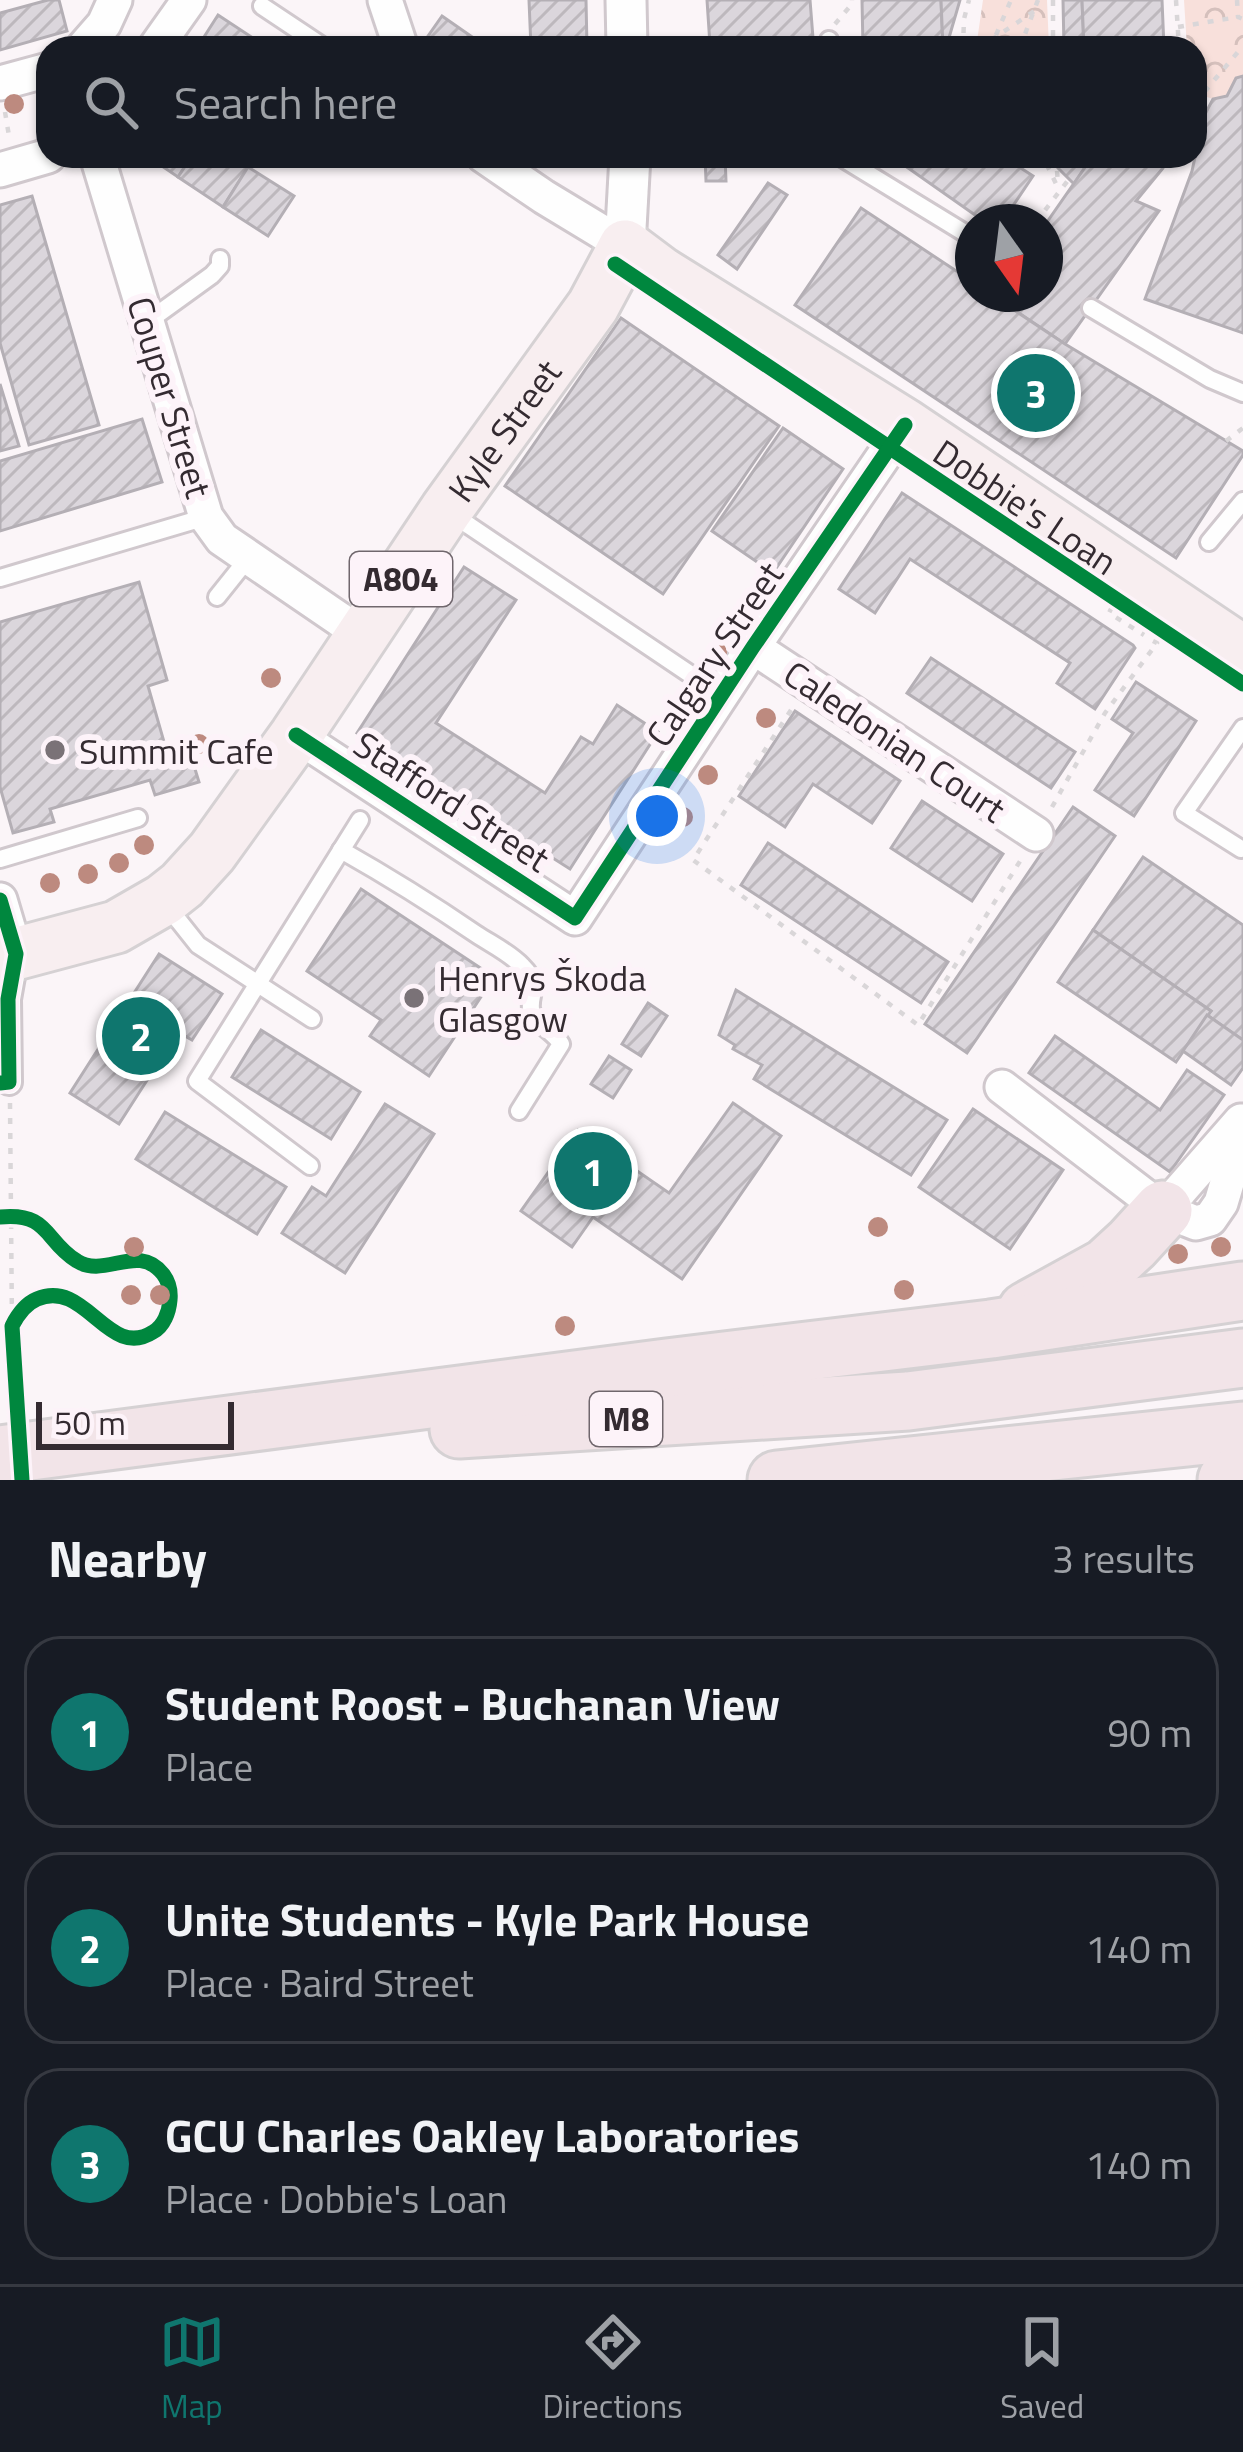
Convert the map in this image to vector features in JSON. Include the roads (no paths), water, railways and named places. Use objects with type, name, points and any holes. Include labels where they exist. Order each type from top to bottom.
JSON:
[{"type":"highway","points":[[991,1329],[1107,1267],[1163,1210]]},
{"type":"highway","points":[[2,1455],[991,1329],[1243,1291]]},
{"type":"highway","name":"M8","points":[[2,1455],[908,1401],[1243,1358]]},
{"type":"highway","points":[[777,1480],[1243,1430]]},
{"type":"highway","points":[[1227,1480],[1243,1478]]},
{"type":"main road","name":"Dobbie's Loan","points":[[625,246],[905,425],[1243,652]]},
{"type":"main road","name":"Kyle Street","points":[[163,900],[212,852],[296,735],[446,511],[593,306],[625,246]]},
{"type":"main road","name":"A804","points":[[6,934],[116,927],[163,900]]},
{"type":"street","points":[[163,36],[188,0]]},
{"type":"street","points":[[385,0],[397,36]]},
{"type":"street","points":[[626,0],[627,36]]},
{"type":"street","points":[[2,95],[36,77]]},
{"type":"street","name":"Couper Street","points":[[101,168],[206,517],[222,539],[364,636]]},
{"type":"street","points":[[502,168],[625,246],[629,168]]},
{"type":"street","name":"Calgary Street","points":[[575,918],[905,425]]},
{"type":"street","name":"Caledonian Court","points":[[753,646],[1036,835]]},
{"type":"street","name":"Stafford Street","points":[[296,735],[575,918]]},
{"type":"street","points":[[6,934],[10,1082]]},
{"type":"street","points":[[1002,1088],[1163,1210],[1196,1223],[1210,1220],[1221,1203],[1243,1129]]},
{"type":"street","points":[[1163,1210],[1243,1118]]},
{"type":"lane","points":[[262,6],[307,36]]},
{"type":"lane","points":[[859,168],[955,227]]},
{"type":"lane","points":[[147,322],[212,275],[220,259]]},
{"type":"lane","points":[[1090,308],[1210,380],[1243,393]]},
{"type":"lane","points":[[1209,542],[1243,501]]},
{"type":"lane","points":[[446,511],[721,695]]},
{"type":"lane","points":[[0,578],[206,517]]},
{"type":"lane","points":[[217,597],[248,557]]},
{"type":"lane","points":[[1241,849],[1184,814],[1243,728]]},
{"type":"lane","points":[[0,859],[138,818]]},
{"type":"lane","points":[[310,1166],[197,1082],[360,820]]},
{"type":"lane","points":[[341,850],[467,928],[521,965],[530,977],[535,991],[531,1009],[561,1044],[518,1111]]},
{"type":"lane","points":[[163,900],[198,945],[312,1019]]},
{"type":"place","name":"GCU Charles Oakley Laboratories","points":[[1036,393]]},
{"type":"place","name":"Summit Cafe","points":[[55,750]]},
{"type":"place","name":"Henrys Škoda Glasgow","points":[[414,998]]},
{"type":"place","name":"Unite Students - Kyle Park House","points":[[141,1036]]},
{"type":"place","name":"Student Roost - Buchanan View","points":[[593,1171]]}]
